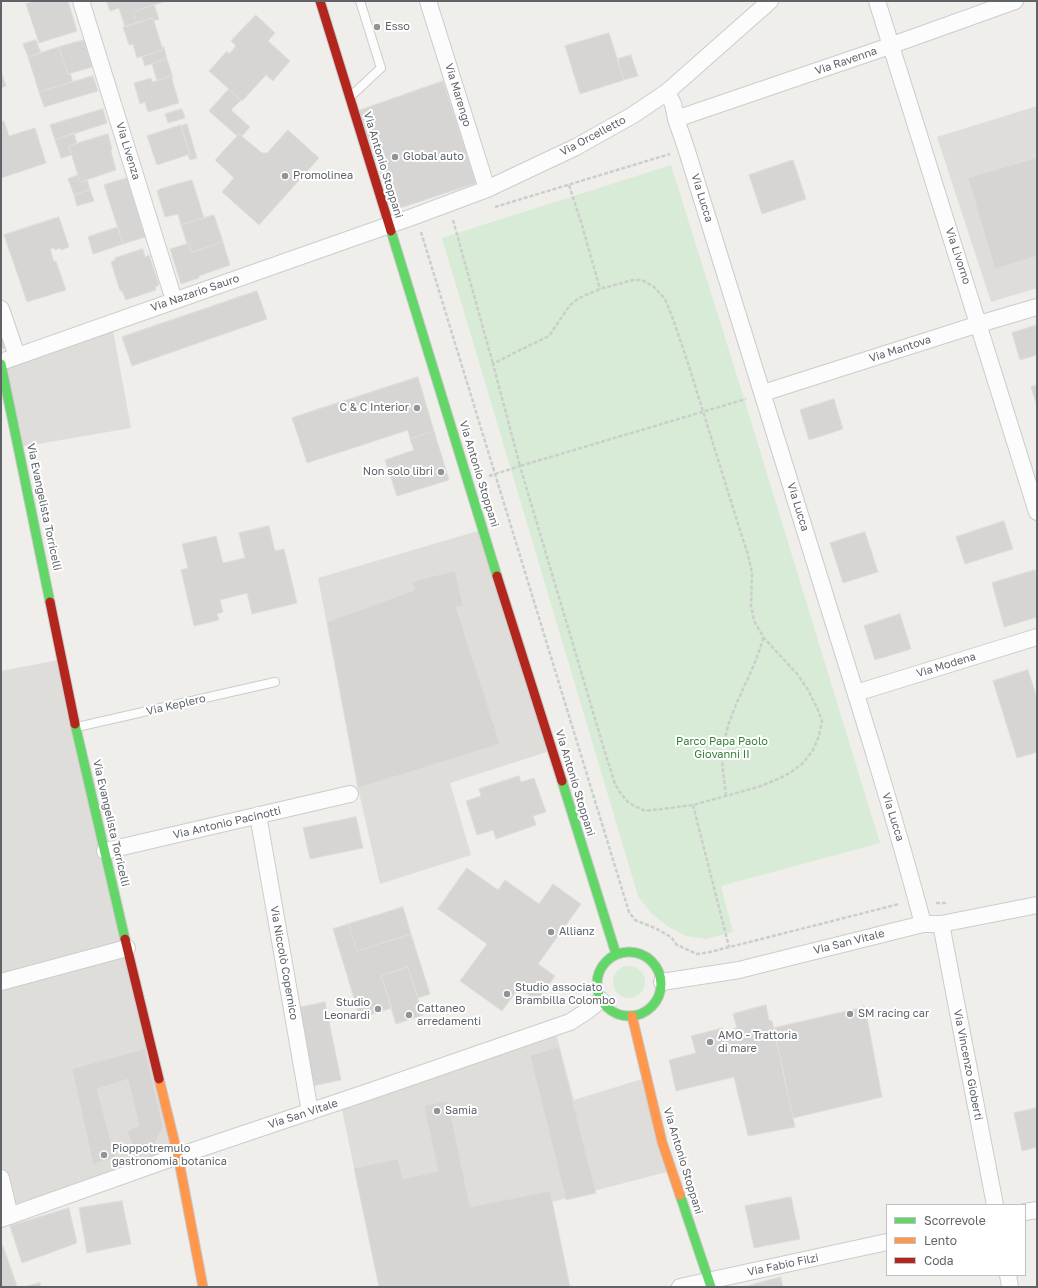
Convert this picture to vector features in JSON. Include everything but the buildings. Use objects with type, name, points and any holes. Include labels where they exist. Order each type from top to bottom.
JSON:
[{"type":"street","name":"Via Livenza","points":[[82,1],[174,300]]},
{"type":"street","name":"Via Antonio Stoppani","points":[[320,1],[388,225],[616,954]]},
{"type":"street","name":"Via Marengo","points":[[428,1],[487,189]]},
{"type":"street","name":"Via Orcelletto","points":[[388,225],[487,189],[576,147],[633,115],[667,92],[770,1]]},
{"type":"street","name":"Via Livorno","points":[[877,1],[1037,512]]},
{"type":"street","name":"Via Ravenna","points":[[676,119],[1015,1]]},
{"type":"street","name":"Via Lucca","points":[[667,92],[673,104],[676,119],[856,693],[923,924]]},
{"type":"street","name":"Via Nazario Sauro","points":[[1,363],[174,300],[388,225]]},
{"type":"street","name":"Via Mantova","points":[[763,393],[1037,307]]},
{"type":"street","points":[[1,309],[17,356]]},
{"type":"street","name":"Via Evangelista Torricelli","points":[[1,363],[76,728],[127,948],[178,1156],[203,1287]]},
{"type":"street","name":"Via Modena","points":[[856,693],[1037,637]]},
{"type":"street","name":"Via Antonio Pacinotti","points":[[105,852],[350,794]]},
{"type":"street","name":"Via Niccolò Copernico","points":[[258,815],[310,1112]]},
{"type":"street","name":"Via San Vitale","points":[[662,982],[739,970],[923,924],[941,924],[1037,905]]},
{"type":"street","name":"Via Vincenzo Gioberti","points":[[941,924],[995,1204]]},
{"type":"street","points":[[1,982],[127,948]]},
{"type":"street","points":[[627,952],[637,952],[646,956],[654,963],[660,972],[662,982],[659,996],[652,1007],[645,1013],[632,1016],[619,1015],[604,1005],[599,996],[597,986],[598,976],[605,963],[616,954],[627,952]]},
{"type":"street","name":"Via San Vitale","points":[[6,1218],[178,1156],[570,1022],[601,1000]]},
{"type":"street","name":"Via Antonio Stoppani","points":[[632,1016],[662,1142],[710,1284]]},
{"type":"street","points":[[1,1178],[6,1218]]},
{"type":"street","points":[[1026,1212],[1037,1210]]},
{"type":"street","name":"Via Fabio Filzi","points":[[680,1287],[710,1284],[886,1242]]},
{"type":"street","points":[[1008,1276],[1010,1287]]},
{"type":"lane","points":[[349,98],[381,68],[360,1]]},
{"type":"lane","name":"Via Keplero","points":[[76,728],[275,682]]},
{"type":"path","points":[[492,208],[686,148]]},
{"type":"path","points":[[569,185],[600,289]]},
{"type":"path","points":[[446,222],[459,218]]},
{"type":"path","points":[[453,220],[520,466],[604,749],[615,784],[621,794],[629,803],[645,810],[693,805],[758,787],[790,773],[803,763],[813,750],[819,736],[822,721],[818,708],[798,675],[764,638],[754,621],[751,606],[752,573],[748,554],[702,412],[687,360],[673,319],[664,299],[654,287],[642,280],[633,280],[600,289],[579,298],[570,304],[549,336],[493,364]]},
{"type":"path","points":[[427,229],[421,231],[630,912],[635,920],[671,937],[678,945],[697,954],[897,905],[918,903],[954,904]]},
{"type":"path","points":[[469,482],[747,399]]},
{"type":"path","points":[[726,796],[722,754],[725,737],[735,704],[759,655],[764,638]]},
{"type":"path","points":[[693,805],[729,947]]},
{"type":"shaded area","points":[[1037,106],[1037,288],[991,302],[937,137]]},
{"type":"shaded area","points":[[113,330],[131,428],[15,448],[1,369]]},
{"type":"shaded area","points":[[481,530],[550,751],[450,783],[471,855],[380,884],[358,788],[318,578]]},
{"type":"shaded area","points":[[58,660],[175,1155],[11,1214],[1,1173],[1,671]]},
{"type":"shaded area","points":[[555,1030],[574,1100],[645,1078],[670,1171],[552,1202],[570,1287],[379,1287],[341,1105]]},
{"type":"green space","name":"Parco Papa Paolo Giovanni II","points":[[671,165],[880,843],[721,886],[733,932],[706,939],[686,936],[667,926],[650,912],[638,896],[442,238]]},
{"type":"green space","points":[[626,966],[632,966],[641,970],[645,982],[641,994],[632,998],[626,998],[617,994],[613,985],[613,979],[617,970]]},
{"type":"traffic: fast","points":[[391,231],[497,576]]},
{"type":"traffic: fast","points":[[1,364],[50,602]]},
{"type":"traffic: fast","points":[[75,724],[125,939]]},
{"type":"traffic: fast","points":[[562,781],[616,954]]},
{"type":"traffic: fast","points":[[623,952],[635,952],[652,961],[659,972],[661,984],[659,996],[652,1007],[635,1016],[623,1016],[611,1011],[602,1002],[597,990],[597,978],[602,966],[611,957],[623,952]]},
{"type":"traffic: fast","points":[[680,1195],[711,1287]]},
{"type":"traffic: slow","points":[[632,1016],[662,1142],[680,1195]]},
{"type":"traffic: slow","points":[[159,1079],[178,1156],[203,1287]]},
{"type":"traffic: jam","points":[[320,1],[391,231]]},
{"type":"traffic: jam","points":[[497,576],[562,781]]},
{"type":"traffic: jam","points":[[50,602],[75,724]]},
{"type":"traffic: jam","points":[[125,939],[159,1079]]},
{"type":"place","name":"Esso","points":[[377,27]]},
{"type":"place","name":"Global auto","points":[[395,157]]},
{"type":"place","name":"Promolinea","points":[[285,176]]},
{"type":"place","name":"C & C Interior","points":[[417,408]]},
{"type":"place","name":"Non solo libri","points":[[441,472]]},
{"type":"place","name":"Allianz","points":[[551,932]]},
{"type":"place","name":"Studio associato Brambilla Colombo","points":[[507,994]]},
{"type":"place","name":"Studio Leonardi","points":[[378,1009]]},
{"type":"place","name":"SM racing car","points":[[850,1014]]},
{"type":"place","name":"Cattaneo arredamenti","points":[[409,1015]]},
{"type":"place","name":"AMO - Trattoria di mare","points":[[710,1042]]},
{"type":"place","name":"Samia","points":[[437,1111]]},
{"type":"place","name":"Pioppotremulo gastronomia botanica","points":[[104,1155]]}]
